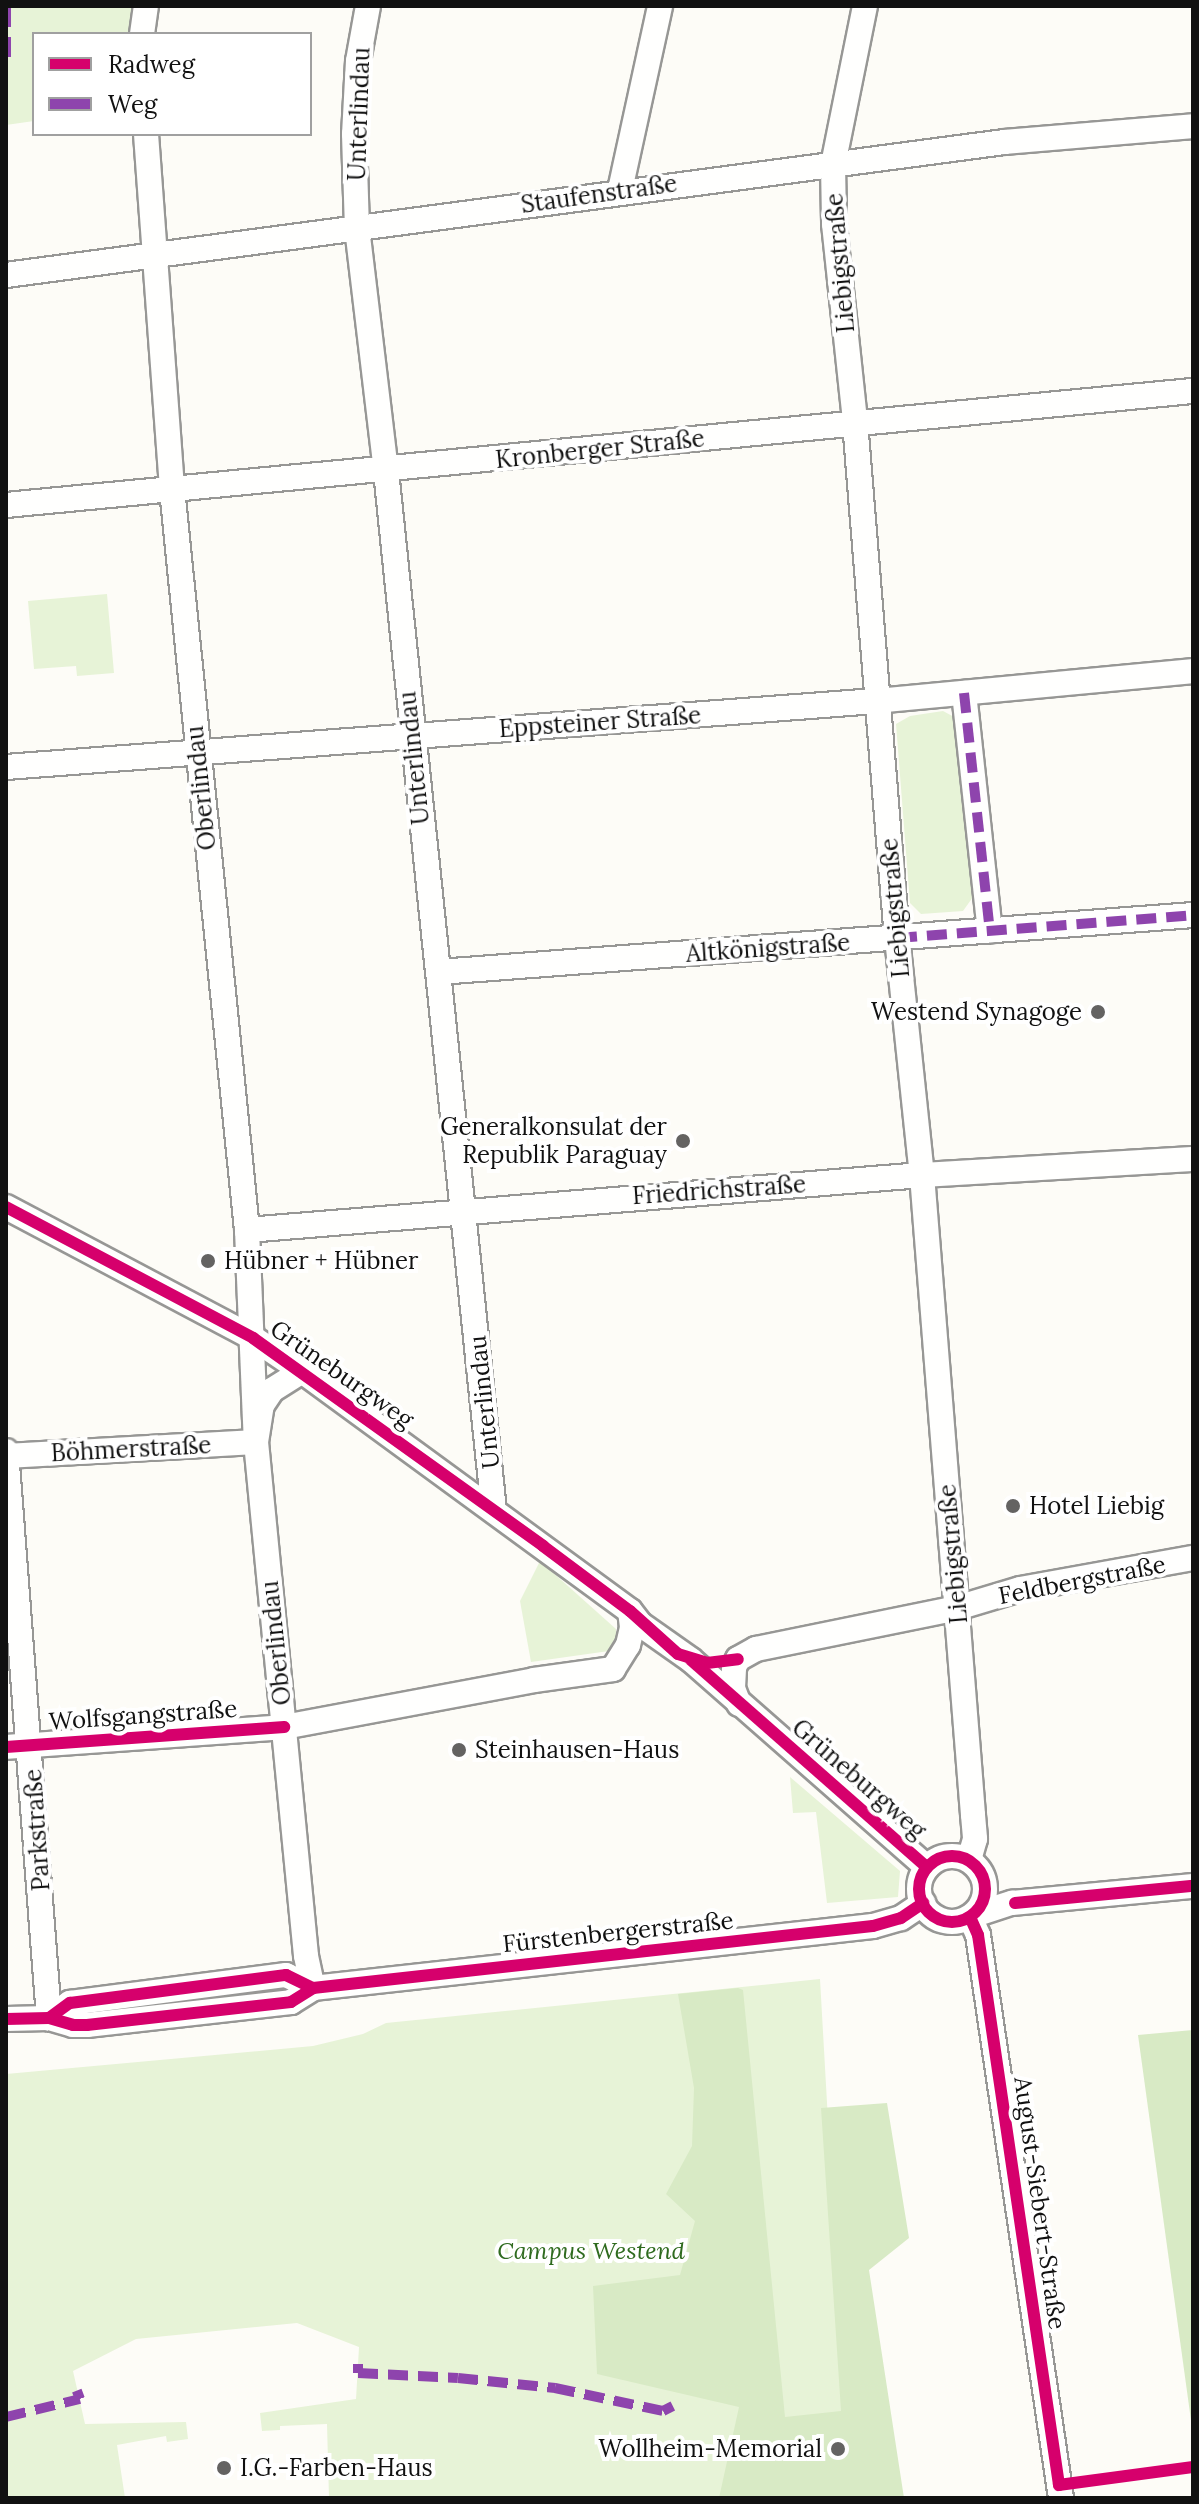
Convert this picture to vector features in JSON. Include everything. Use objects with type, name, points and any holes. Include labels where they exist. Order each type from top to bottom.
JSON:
[{"type":"street","points":[[142,32],[146,6]]},
{"type":"street","name":"Unterlindau","points":[[368,6],[357,76],[354,134],[357,228],[465,1210],[494,1510]]},
{"type":"street","points":[[620,190],[660,6]]},
{"type":"street","name":"Liebigstraße","points":[[865,6],[833,164],[834,224],[855,422],[897,938],[922,1175],[975,1839],[969,1860]]},
{"type":"street","name":"Staufenstraße","points":[[6,275],[620,190],[1004,142],[1193,126]]},
{"type":"street","name":"Oberlindau","points":[[146,136],[172,489],[247,1230],[256,1442],[313,1988]]},
{"type":"street","name":"Kronberger Straße","points":[[6,505],[386,471],[855,422],[1193,391]]},
{"type":"street","name":"Eppsteiner Straße","points":[[6,767],[876,701],[1193,671]]},
{"type":"street","points":[[964,693],[990,931]]},
{"type":"street","name":"Altkönigstraße","points":[[439,972],[1193,915]]},
{"type":"street","name":"Friedrichstraße","points":[[247,1230],[922,1175],[1193,1159]]},
{"type":"street","name":"Grüneburgweg","points":[[6,1207],[253,1338],[302,1371],[630,1611],[927,1867]]},
{"type":"street","name":"Oberlindau","points":[[256,1442],[262,1405],[267,1397],[272,1390],[302,1371]]},
{"type":"street","name":"Böhmerstraße","points":[[6,1454],[256,1442]]},
{"type":"street","name":"Parkstraße","points":[[6,1454],[31,1746],[49,2018]]},
{"type":"street","name":"Feldbergstraße","points":[[739,1704],[733,1688],[734,1667],[738,1659],[756,1649],[957,1608],[1020,1589],[1193,1558]]},
{"type":"street","name":"Wolfsgangstraße","points":[[6,1747],[284,1727],[534,1680],[613,1669],[628,1645],[632,1627],[630,1611]]},
{"type":"street","points":[[972,1916],[983,1901],[986,1886],[984,1874],[969,1860],[954,1855],[927,1867],[920,1878],[918,1891],[923,1903],[937,1917],[951,1922],[972,1916],[1012,1903],[1193,1886]]},
{"type":"street","points":[[986,1886],[1012,1903]]},
{"type":"street","name":"Fürstenbergerstraße","points":[[6,2019],[49,2018],[73,2025],[291,2002],[313,1988],[873,1926],[901,1918],[923,1903]]},
{"type":"street","name":"August-Siebert-Straße","points":[[972,1916],[978,1935],[1061,2498]]},
{"type":"green space","points":[[6,6],[133,6],[128,32],[32,32],[32,121],[6,125]]},
{"type":"green space","points":[[107,594],[114,673],[77,676],[76,666],[34,669],[28,601]]},
{"type":"green space","points":[[943,711],[956,718],[973,897],[963,911],[921,914],[910,903],[896,724],[910,716]]},
{"type":"green space","points":[[540,1561],[616,1629],[616,1640],[609,1651],[531,1662],[520,1601]]},
{"type":"green space","points":[[790,1777],[900,1871],[898,1897],[827,1903],[816,1812],[793,1813]]},
{"type":"green space","name":"Campus Westend","points":[[820,1979],[829,2138],[874,2498],[329,2498],[327,2424],[280,2426],[280,2430],[262,2431],[260,2413],[356,2399],[359,2347],[297,2323],[136,2339],[73,2371],[85,2424],[186,2422],[188,2439],[167,2442],[166,2436],[117,2445],[125,2498],[6,2498],[6,2074],[313,2046],[363,2034],[386,2023]]},
{"type":"green space","points":[[743,1990],[785,2417],[841,2411],[821,2108],[887,2103],[909,2238],[869,2270],[904,2498],[719,2498],[739,2407],[597,2374],[593,2286],[680,2275],[695,2221],[666,2194],[692,2146],[694,2088],[678,1994]]},
{"type":"green space","points":[[1193,2030],[1193,2435],[1138,2035]]},
{"type":"marked path","points":[[6,7],[6,65]]},
{"type":"marked path","points":[[964,693],[990,931]]},
{"type":"marked path","points":[[897,938],[1193,915]]},
{"type":"marked path","points":[[358,2364],[358,2373],[458,2378],[555,2388],[663,2411],[673,2406]]},
{"type":"marked path","points":[[6,2417],[80,2399],[77,2391]]},
{"type":"cycle path","points":[[6,1207],[253,1338],[543,1546],[630,1611],[678,1654],[707,1663],[738,1659]]},
{"type":"cycle path","points":[[691,1660],[927,1867]]},
{"type":"cycle path","points":[[6,1747],[284,1727]]},
{"type":"cycle path","points":[[952,1856],[965,1859],[975,1866],[982,1876],[985,1889],[982,1902],[975,1912],[965,1919],[952,1922],[939,1919],[929,1912],[922,1902],[919,1889],[922,1876],[929,1866],[939,1859],[952,1856]]},
{"type":"cycle path","points":[[1015,1903],[1193,1886]]},
{"type":"cycle path","points":[[6,2019],[49,2018],[73,2025],[87,2025],[291,2002],[313,1988],[873,1926],[901,1918],[923,1903]]},
{"type":"cycle path","points":[[970,1917],[978,1935],[1059,2485],[1193,2467]]},
{"type":"cycle path","points":[[49,2018],[70,2003],[286,1975],[313,1988]]},
{"type":"place","name":"Westend Synagoge","points":[[1098,1012]]},
{"type":"place","name":"Generalkonsulat der Republik Paraguay","points":[[683,1141]]},
{"type":"place","name":"Hübner + Hübner","points":[[208,1261]]},
{"type":"place","name":"Hotel Liebig","points":[[1013,1506]]},
{"type":"place","name":"Steinhausen-Haus","points":[[459,1750]]},
{"type":"place","name":"Wollheim-Memorial","points":[[838,2449]]},
{"type":"place","name":"I.G.-Farben-Haus","points":[[224,2468]]}]
